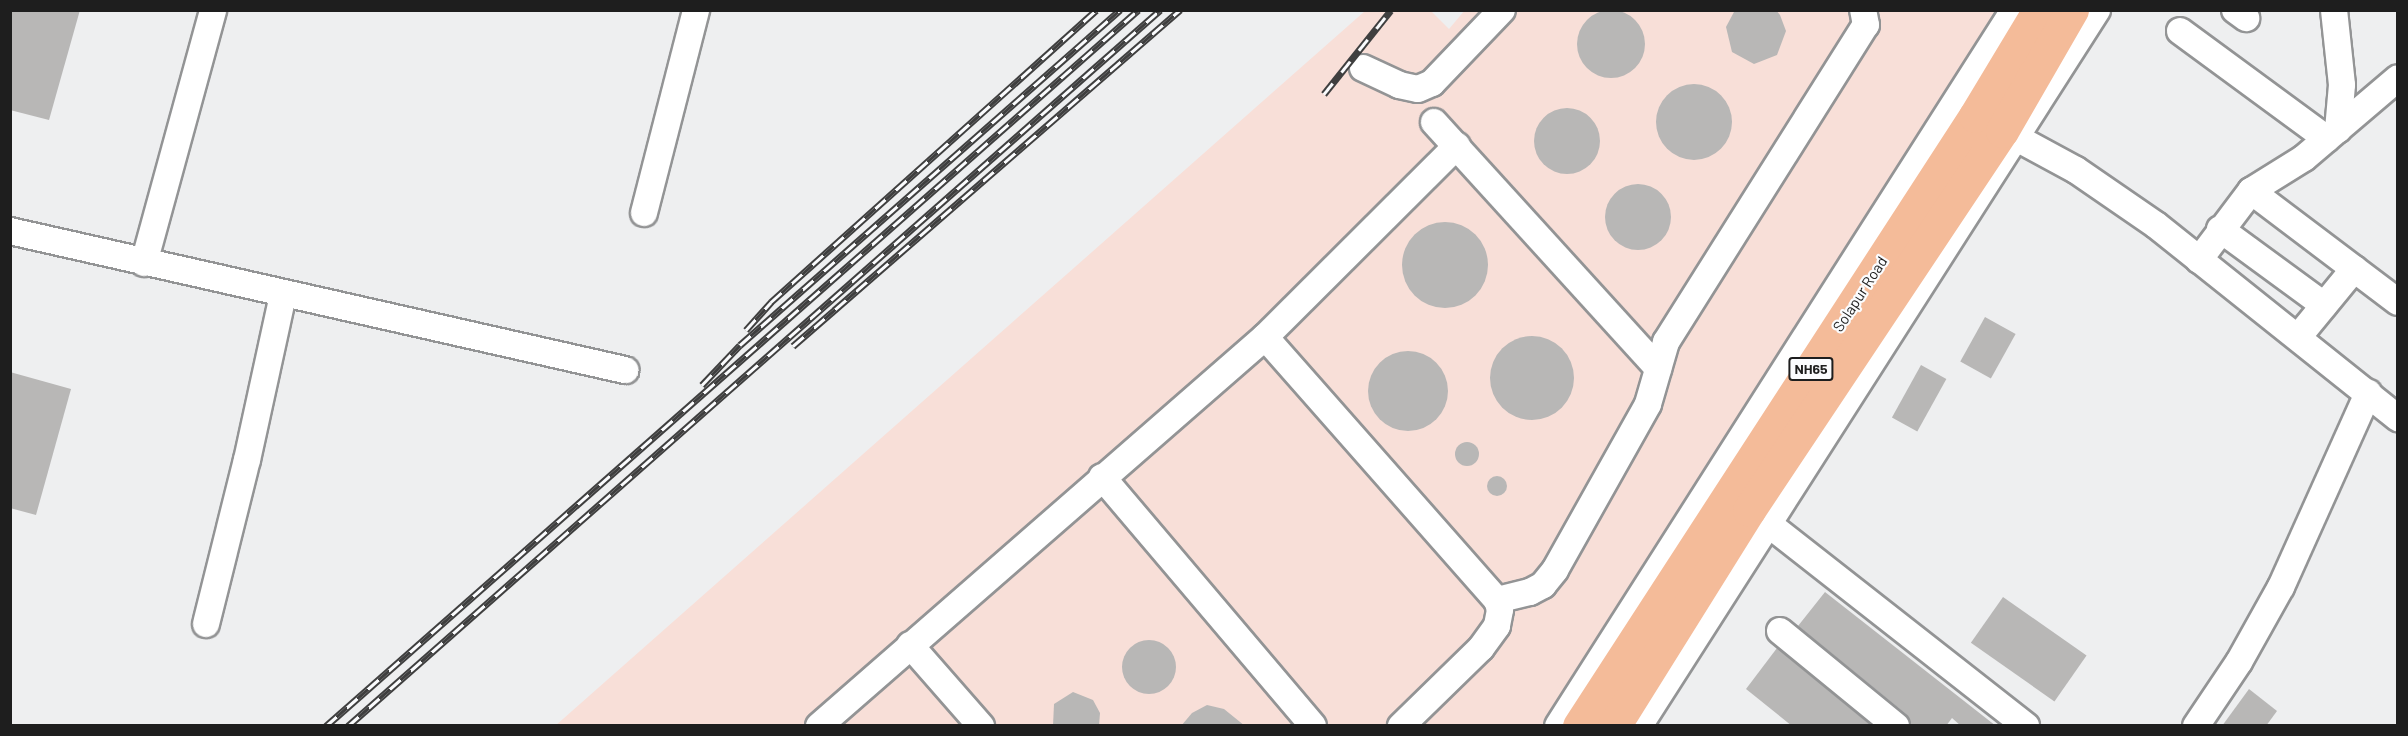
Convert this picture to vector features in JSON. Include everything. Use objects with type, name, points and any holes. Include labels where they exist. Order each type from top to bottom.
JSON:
[{"type":"highway","name":"Solapur Road","points":[[1579,726],[1998,128],[2039,10]]},
{"type":"highway","name":"Solapur Road","points":[[1614,726],[1759,517],[2072,10]]},
{"type":"street","points":[[144,262],[213,10]]},
{"type":"street","points":[[644,213],[696,10]]},
{"type":"street","points":[[1363,68],[1418,89],[1432,82],[1502,10]]},
{"type":"street","points":[[1497,600],[1530,592],[1544,585],[1555,570],[1648,404],[1666,342],[1866,25],[1863,10]]},
{"type":"street","points":[[1558,726],[2013,10]]},
{"type":"street","points":[[2097,10],[1998,128],[2085,176],[2299,336],[2397,418]]},
{"type":"street","points":[[2332,135],[2342,84],[2334,10]]},
{"type":"street","points":[[2180,31],[2332,135]]},
{"type":"street","points":[[2199,260],[2220,229],[2251,191],[2332,135],[2397,78]]},
{"type":"street","points":[[1434,122],[1658,368]]},
{"type":"street","points":[[819,726],[1265,337],[1457,146]]},
{"type":"street","points":[[2251,191],[2397,302]]},
{"type":"street","points":[[2220,229],[2324,305]]},
{"type":"street","points":[[10,231],[283,295],[625,370]]},
{"type":"street","points":[[2299,336],[2354,269]]},
{"type":"street","points":[[206,624],[247,460],[283,295]]},
{"type":"street","points":[[1265,337],[1497,600],[1500,610],[1497,626],[1481,648],[1401,726]]},
{"type":"street","points":[[2196,726],[2239,662],[2281,587],[2368,393]]},
{"type":"street","points":[[1102,477],[1313,726]]},
{"type":"street","points":[[1639,726],[1759,517],[2011,721]]},
{"type":"street","points":[[1780,631],[1896,726]]},
{"type":"street","points":[[910,645],[981,726]]},
{"type":"shaded area","points":[[1465,10],[2005,11],[1550,725],[555,726],[1365,11],[1431,11],[1449,29]]},
{"type":"building","points":[[10,10],[80,10],[49,120],[10,110]]},
{"type":"building","points":[[1611,10],[1624,12],[1635,20],[1643,31],[1645,44],[1643,57],[1635,68],[1624,76],[1611,78],[1598,76],[1587,68],[1579,57],[1577,44],[1579,31],[1587,20],[1598,12]]},
{"type":"building","points":[[1735,10],[1776,10],[1786,31],[1777,55],[1754,64],[1732,52],[1726,27]]},
{"type":"building","points":[[1687,84],[1701,84],[1715,90],[1726,101],[1732,115],[1729,137],[1721,149],[1701,160],[1687,160],[1673,154],[1662,143],[1656,129],[1656,115],[1662,101],[1673,90]]},
{"type":"building","points":[[1561,108],[1573,108],[1585,113],[1595,123],[1600,141],[1598,154],[1585,169],[1573,174],[1561,174],[1549,169],[1539,159],[1534,147],[1534,135],[1539,123],[1549,113]]},
{"type":"building","points":[[1644,184],[1662,193],[1669,204],[1671,217],[1669,230],[1662,241],[1651,248],[1632,250],[1614,241],[1607,230],[1605,211],[1614,193],[1625,186]]},
{"type":"building","points":[[1445,222],[1461,226],[1475,235],[1484,249],[1488,265],[1484,281],[1475,295],[1461,304],[1445,308],[1429,304],[1415,295],[1406,281],[1402,265],[1406,249],[1415,235],[1429,226]]},
{"type":"building","points":[[1985,317],[2016,334],[1991,379],[1960,362]]},
{"type":"building","points":[[1532,336],[1555,343],[1567,355],[1574,378],[1567,401],[1555,413],[1532,420],[1509,413],[1497,401],[1490,378],[1497,355],[1509,343]]},
{"type":"building","points":[[1408,351],[1423,354],[1436,363],[1445,376],[1448,391],[1445,406],[1436,419],[1423,428],[1408,431],[1393,428],[1380,419],[1371,406],[1368,391],[1371,376],[1380,363],[1393,354]]},
{"type":"building","points":[[1921,365],[1946,379],[1917,432],[1892,417]]},
{"type":"building","points":[[10,372],[71,389],[36,515],[10,508]]},
{"type":"building","points":[[1467,442],[1476,445],[1479,454],[1476,463],[1467,466],[1458,463],[1455,454],[1458,445]]},
{"type":"building","points":[[1497,476],[1504,479],[1507,486],[1504,493],[1497,496],[1490,493],[1487,486],[1490,479]]},
{"type":"building","points":[[1825,592],[1996,726],[1961,726],[1952,718],[1946,726],[1911,726],[1906,714],[1798,626]]},
{"type":"building","points":[[2003,597],[2087,656],[2054,701],[1971,643]]},
{"type":"building","points":[[1144,640],[1154,640],[1164,644],[1172,652],[1176,667],[1172,682],[1164,690],[1154,694],[1144,694],[1134,690],[1126,682],[1122,672],[1122,662],[1126,652],[1134,644]]},
{"type":"building","points":[[1777,648],[1872,726],[1792,726],[1746,689]]},
{"type":"building","points":[[2249,689],[2277,711],[2266,726],[2222,726]]},
{"type":"building","points":[[1073,692],[1093,700],[1100,713],[1099,726],[1053,726],[1054,704]]},
{"type":"building","points":[[1207,705],[1224,709],[1245,726],[1181,726],[1192,713]]},
{"type":"railway","points":[[746,330],[771,302],[1096,10]]},
{"type":"railway","points":[[702,385],[740,345],[1120,10]]},
{"type":"railway","points":[[326,726],[1138,10]]},
{"type":"railway","points":[[348,726],[1160,10]]},
{"type":"railway","points":[[793,346],[1180,10]]},
{"type":"railway","points":[[1324,94],[1391,10]]}]
